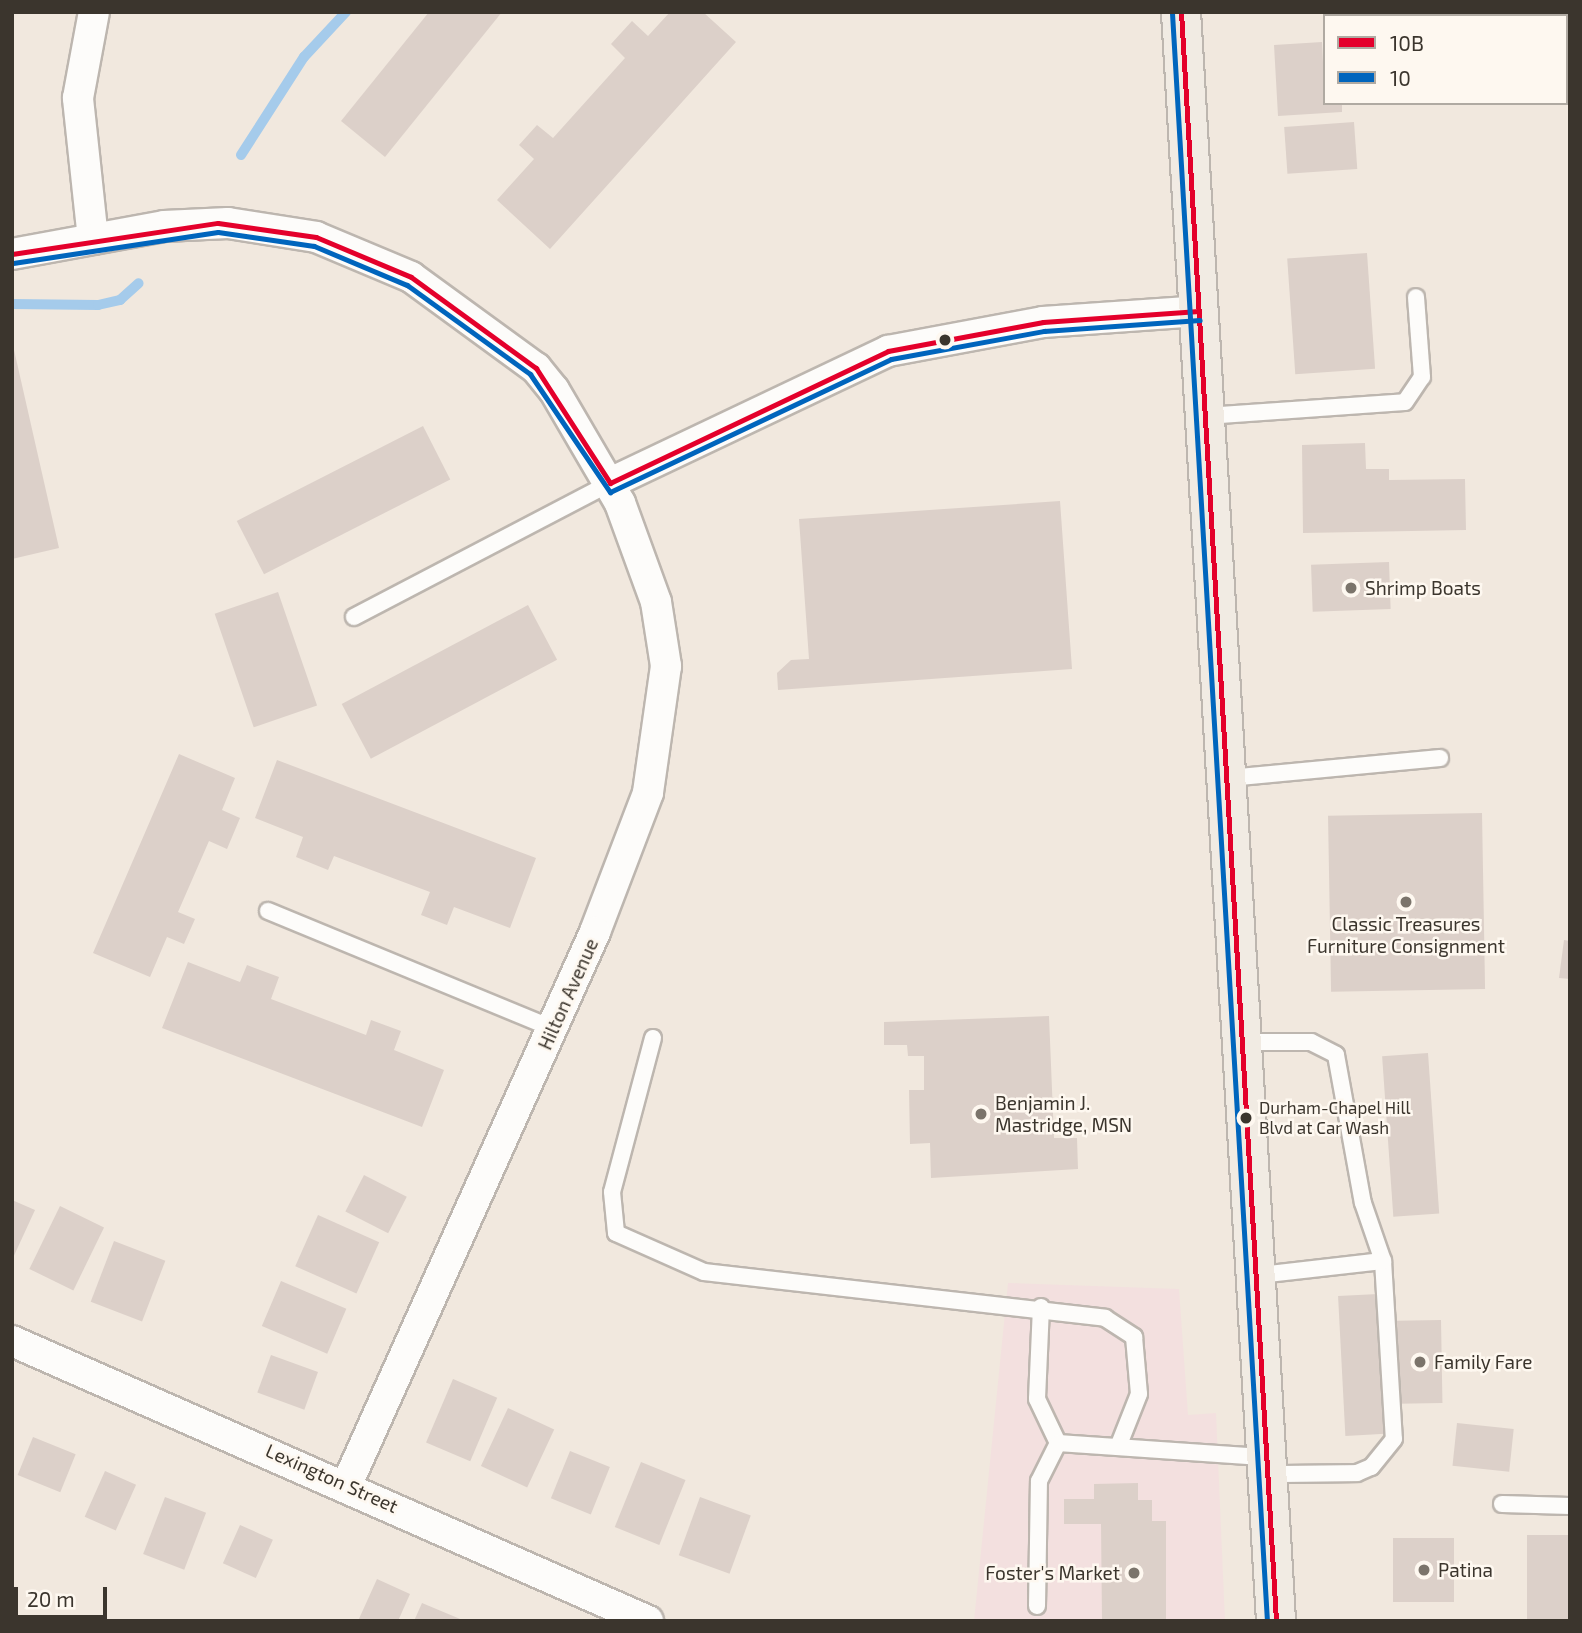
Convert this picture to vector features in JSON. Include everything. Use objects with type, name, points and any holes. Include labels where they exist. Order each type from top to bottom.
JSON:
[{"type":"main road","points":[[1181,12],[1260,1275],[1276,1621]]},
{"type":"street","points":[[93,239],[78,98],[94,12]]},
{"type":"street","name":"Hilton Avenue","points":[[12,254],[164,226],[259,225],[379,261],[536,368],[610,483],[656,602],[665,644],[659,749],[637,824],[552,1028],[348,1484]]},
{"type":"street","points":[[610,483],[888,351],[1043,322],[1199,311]]},
{"type":"street","name":"Lexington Street","points":[[12,1341],[348,1484],[648,1621]]},
{"type":"lane","points":[[1206,416],[1405,402],[1422,377],[1416,297]]},
{"type":"lane","points":[[354,617],[610,483]]},
{"type":"lane","points":[[1229,778],[1440,758]]},
{"type":"lane","points":[[268,911],[552,1028]]},
{"type":"lane","points":[[653,1038],[612,1192],[616,1233],[704,1272],[1041,1307],[1105,1318],[1134,1336],[1139,1394],[1118,1447]]},
{"type":"lane","points":[[1058,1443],[1357,1473],[1371,1467],[1394,1439],[1384,1261],[1363,1203],[1336,1055],[1311,1042],[1245,1042]]},
{"type":"lane","points":[[1260,1275],[1384,1261]]},
{"type":"lane","points":[[1041,1307],[1037,1399],[1058,1443]]},
{"type":"lane","points":[[1037,1606],[1040,1481],[1058,1443]]},
{"type":"lane","points":[[1502,1504],[1570,1507]]},
{"type":"shaded area","points":[[1008,1283],[1179,1289],[1188,1415],[1216,1413],[1225,1621],[974,1621]]},
{"type":"building","points":[[429,12],[502,12],[385,157],[341,121]]},
{"type":"building","points":[[670,12],[703,12],[736,42],[550,249],[497,200],[534,159],[519,145],[537,125],[553,138],[625,58],[611,44],[632,21],[648,36]]},
{"type":"building","points":[[1322,42],[1323,105],[1342,105],[1342,112],[1278,116],[1274,45]]},
{"type":"building","points":[[1354,122],[1357,169],[1287,174],[1284,127]]},
{"type":"building","points":[[1367,253],[1375,369],[1295,374],[1287,259]]},
{"type":"building","points":[[12,341],[59,548],[12,559]]},
{"type":"building","points":[[423,426],[450,479],[264,574],[237,521]]},
{"type":"building","points":[[1365,443],[1366,469],[1389,469],[1389,480],[1465,479],[1466,530],[1303,533],[1302,445]]},
{"type":"building","points":[[1060,501],[1072,669],[778,690],[777,673],[791,660],[809,659],[799,519]]},
{"type":"building","name":"Shrimp Boats","points":[[1389,562],[1391,609],[1313,612],[1311,565]]},
{"type":"building","points":[[278,592],[317,705],[254,727],[215,614]]},
{"type":"building","points":[[528,605],[557,660],[371,759],[342,704]]},
{"type":"building","points":[[179,754],[235,778],[222,810],[240,818],[227,849],[209,841],[178,912],[195,919],[184,944],[167,937],[150,977],[93,953]]},
{"type":"building","points":[[277,760],[536,858],[510,928],[454,907],[447,925],[421,915],[430,892],[334,856],[328,870],[296,857],[303,837],[255,818]]},
{"type":"building","name":"Classic Treasures Furniture Consignment","points":[[1482,813],[1485,989],[1331,992],[1328,816]]},
{"type":"building","points":[[1564,940],[1570,941],[1570,979],[1559,978]]},
{"type":"building","points":[[188,962],[240,982],[247,965],[279,977],[271,999],[366,1035],[371,1020],[401,1031],[394,1050],[444,1070],[422,1127],[162,1028]]},
{"type":"building","name":"Benjamin J. Mastridge, MSN","points":[[1049,1016],[1054,1138],[1077,1138],[1078,1169],[931,1178],[930,1143],[910,1144],[909,1090],[924,1090],[924,1056],[908,1056],[907,1045],[884,1045],[884,1022]]},
{"type":"building","points":[[1428,1053],[1439,1214],[1393,1217],[1382,1056]]},
{"type":"building","points":[[364,1175],[407,1197],[388,1233],[345,1212]]},
{"type":"building","points":[[12,1200],[35,1210],[12,1260]]},
{"type":"building","points":[[60,1206],[104,1227],[73,1290],[29,1269]]},
{"type":"building","points":[[318,1215],[379,1242],[356,1293],[295,1266]]},
{"type":"building","points":[[114,1241],[165,1261],[142,1321],[91,1302]]},
{"type":"building","points":[[281,1281],[346,1309],[327,1354],[262,1326]]},
{"type":"building","points":[[1378,1294],[1385,1434],[1345,1436],[1338,1296]]},
{"type":"building","name":"Family Fare","points":[[1441,1320],[1442,1403],[1398,1404],[1397,1321]]},
{"type":"building","points":[[271,1355],[318,1372],[304,1410],[257,1393]]},
{"type":"building","points":[[453,1379],[497,1398],[470,1461],[426,1443]]},
{"type":"building","points":[[508,1408],[554,1430],[527,1488],[481,1466]]},
{"type":"building","points":[[1457,1423],[1514,1429],[1509,1472],[1453,1466]]},
{"type":"building","points":[[33,1437],[76,1454],[60,1492],[18,1475]]},
{"type":"building","points":[[570,1451],[610,1467],[591,1514],[551,1498]]},
{"type":"building","points":[[641,1462],[686,1480],[659,1545],[615,1527]]},
{"type":"building","points":[[105,1471],[136,1485],[116,1531],[85,1517]]},
{"type":"building","name":"Foster's Market","points":[[1138,1483],[1138,1500],[1152,1500],[1152,1521],[1166,1521],[1166,1621],[1102,1621],[1101,1524],[1064,1524],[1064,1499],[1094,1499],[1094,1484]]},
{"type":"building","points":[[165,1497],[206,1513],[184,1570],[143,1554]]},
{"type":"building","points":[[700,1497],[751,1515],[730,1574],[679,1555]]},
{"type":"building","points":[[240,1525],[273,1540],[256,1578],[223,1563]]},
{"type":"building","points":[[1527,1535],[1570,1535],[1570,1621],[1527,1621]]},
{"type":"building","name":"Patina","points":[[1393,1538],[1454,1538],[1454,1602],[1393,1602]]},
{"type":"building","points":[[377,1579],[410,1594],[398,1621],[358,1621]]},
{"type":"building","points":[[422,1603],[465,1621],[414,1621]]},
{"type":"waterway","points":[[241,155],[304,57],[346,12]]},
{"type":"waterway","points":[[12,304],[98,305],[120,300],[139,283]]},
{"type":"transit line","name":"10B","points":[[1181,12],[1276,1621]]},
{"type":"transit line","name":"10","points":[[1172,13],[1267,1621]]},
{"type":"transit line","name":"10B","points":[[12,254],[218,223],[316,237],[411,277],[536,368],[610,483],[888,351],[1043,322],[1199,311]]},
{"type":"transit line","name":"10","points":[[13,263],[218,232],[314,246],[407,285],[530,374],[610,492],[891,359],[1044,331],[1200,320]]},
{"type":"place","name":"Shrimp Boats","points":[[1351,588]]},
{"type":"place","name":"Classic Treasures Furniture Consignment","points":[[1406,902]]},
{"type":"place","name":"Benjamin J. Mastridge, MSN","points":[[981,1114]]},
{"type":"place","name":"Durham-Chapel Hill Blvd at Car Wash","points":[[1246,1118]]},
{"type":"place","name":"Family Fare","points":[[1420,1362]]},
{"type":"place","name":"Patina","points":[[1424,1570]]},
{"type":"place","name":"Foster's Market","points":[[1134,1573]]}]
